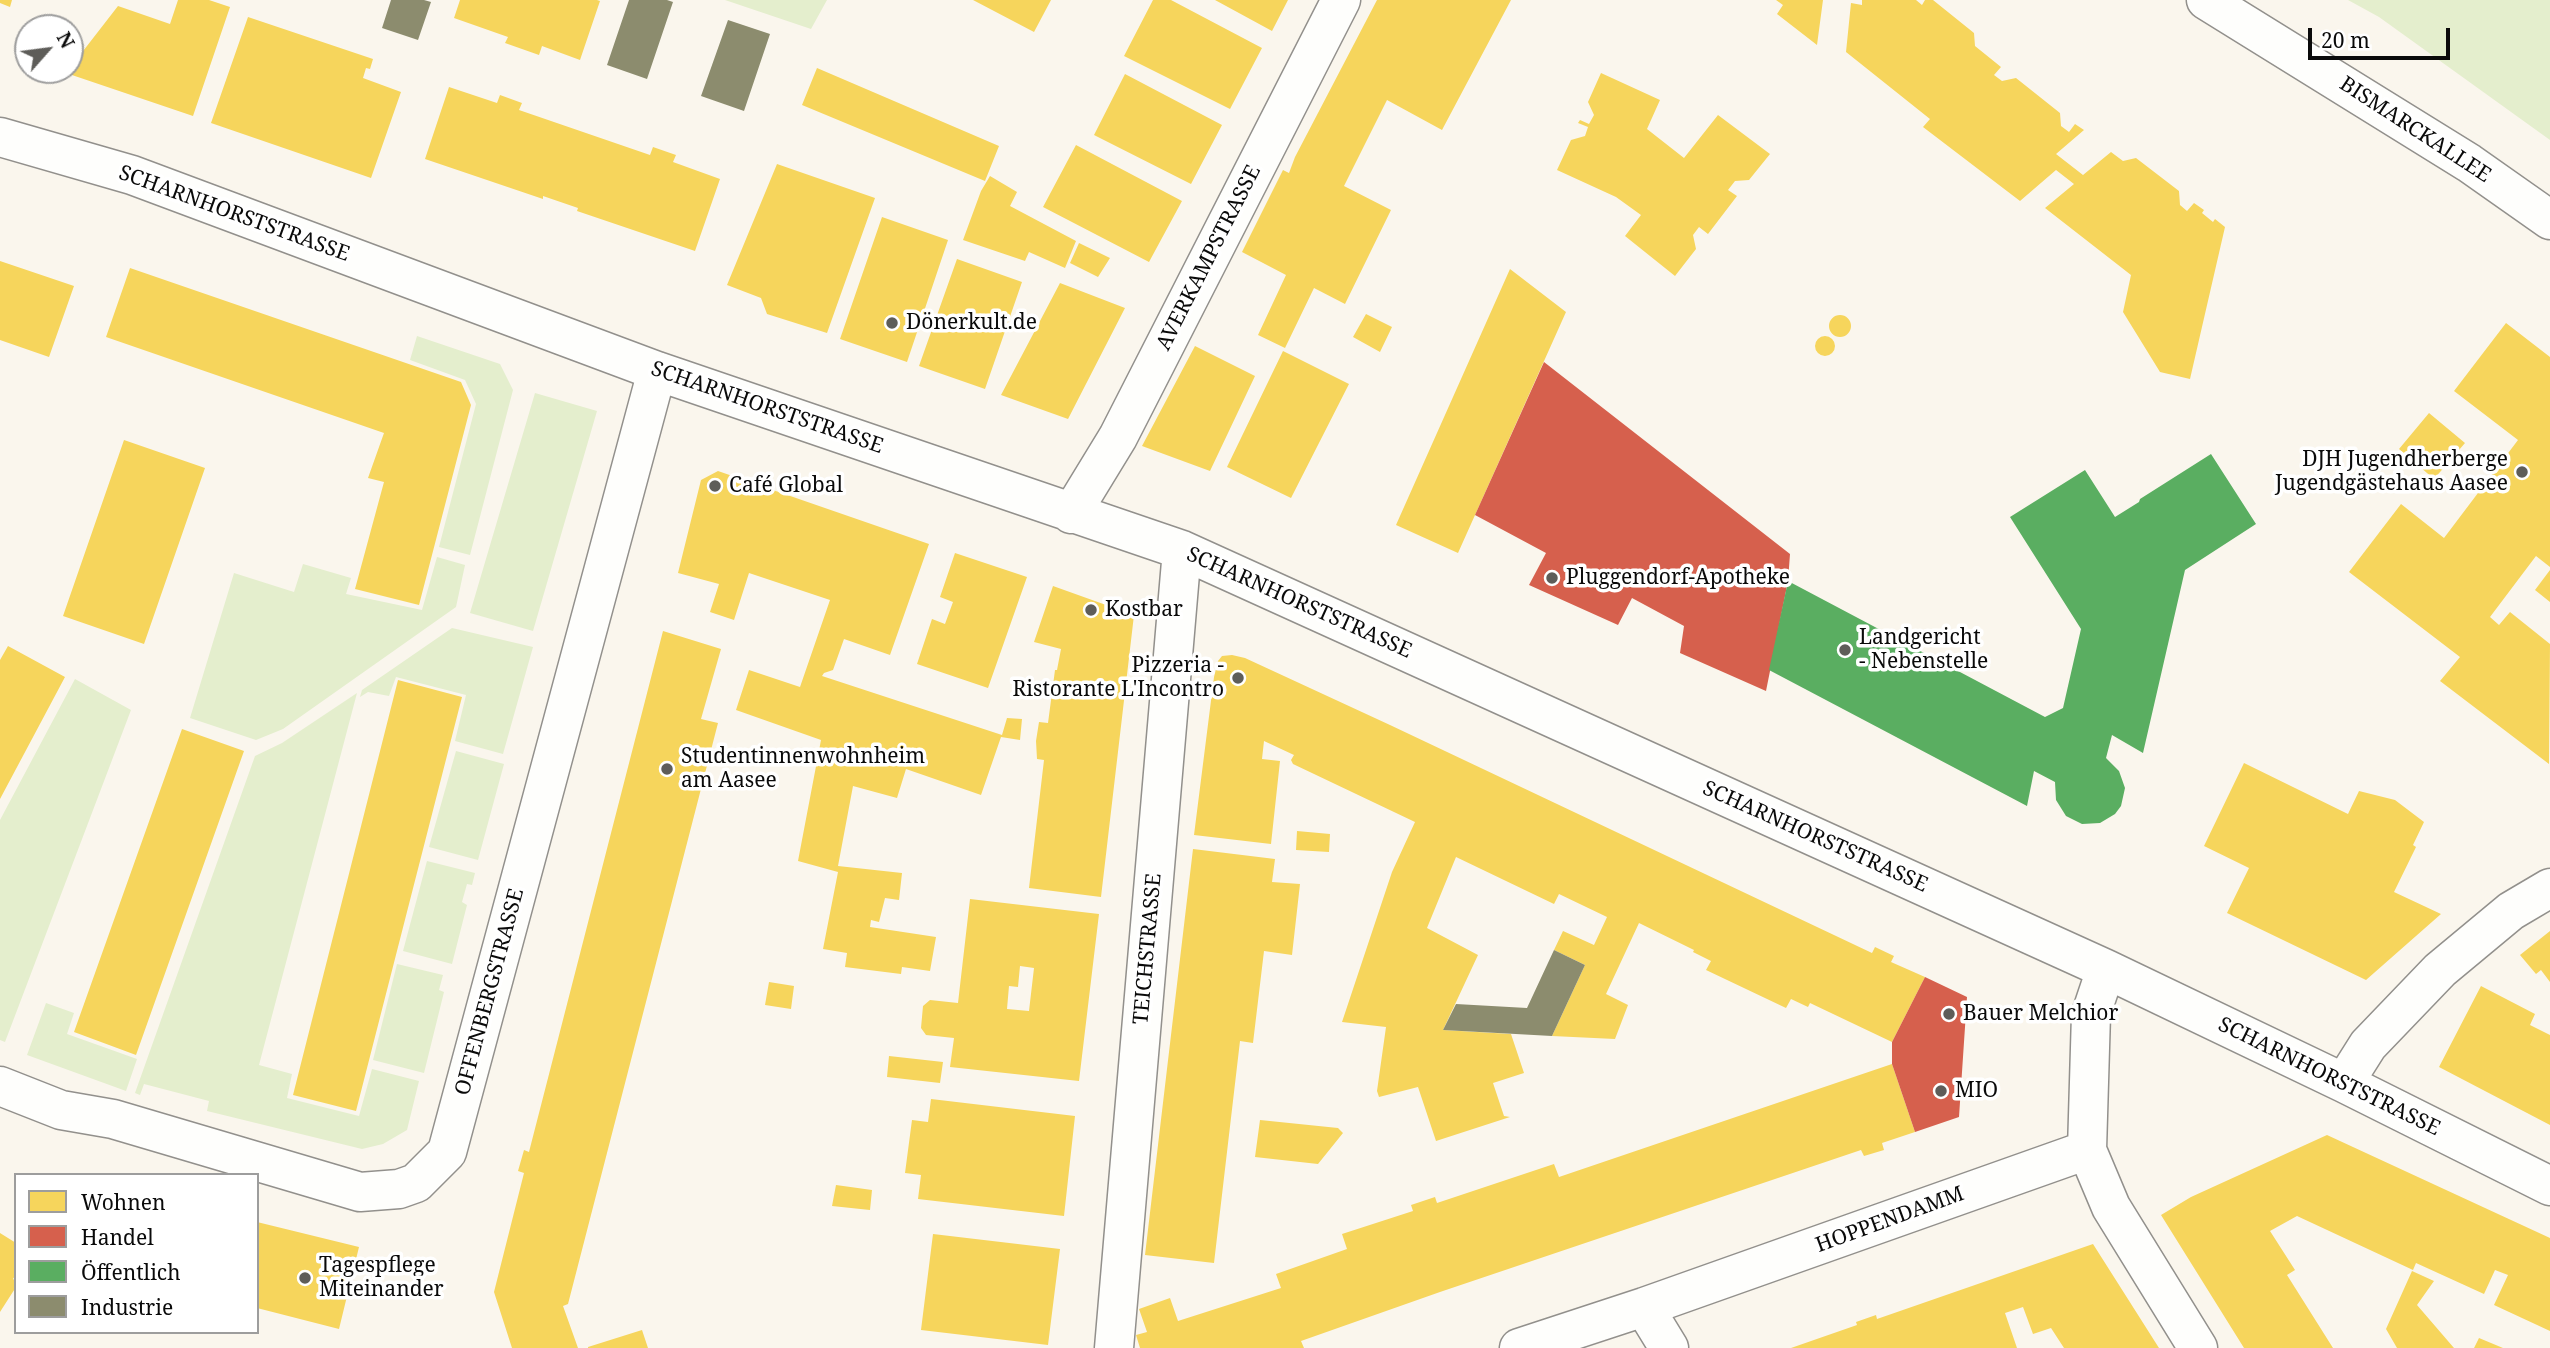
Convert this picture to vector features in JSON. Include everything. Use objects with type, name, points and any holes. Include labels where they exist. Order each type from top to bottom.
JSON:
[{"type":"street","name":"AVERKAMPSTRASSE","points":[[1071,514],[1118,437],[1341,0]]},
{"type":"street","name":"BISMARCKALLEE","points":[[2206,0],[2469,163],[2550,220]]},
{"type":"street","name":"SCHARNHORSTSTRASSE","points":[[0,136],[132,175],[657,371],[1182,551],[2106,969],[2550,1186]]},
{"type":"street","name":"OFFENBERGSTRASSE","points":[[0,1086],[61,1110],[113,1119],[360,1192],[400,1189],[416,1183],[447,1152],[657,371]]},
{"type":"street","name":"TEICHSTRASSE","points":[[1114,1348],[1182,551]]},
{"type":"street","points":[[2344,1083],[2368,1045],[2440,970],[2511,911],[2550,888]]},
{"type":"street","points":[[2106,969],[2091,1014],[2087,1150],[2111,1208],[2198,1348]]},
{"type":"street","name":"HOPPENDAMM","points":[[1519,1348],[1644,1307],[2087,1150]]},
{"type":"street","points":[[1644,1307],[1669,1348]]},
{"type":"green space","points":[[725,0],[827,0],[811,29]]},
{"type":"green space","points":[[2348,0],[2550,0],[2550,140],[2379,17]]},
{"type":"green space","points":[[417,336],[500,364],[513,390],[470,555],[439,547],[476,404],[465,380],[410,360]]},
{"type":"green space","points":[[535,393],[597,411],[533,631],[470,613]]},
{"type":"green space","points":[[437,557],[465,565],[456,607],[283,729],[256,740],[190,718],[234,573],[294,592],[303,564],[351,578],[346,594],[422,610]]},
{"type":"green space","points":[[452,628],[533,647],[503,754],[455,741],[466,695],[396,677],[389,696],[368,692],[360,697],[362,690]]},
{"type":"green space","points":[[75,679],[131,710],[5,1042],[0,1040],[0,820]]},
{"type":"green space","points":[[357,693],[259,1065],[292,1074],[287,1098],[359,1116],[372,1069],[419,1081],[407,1130],[383,1144],[362,1149],[207,1111],[209,1101],[144,1084],[140,1095],[135,1093],[255,756],[282,743]]},
{"type":"green space","points":[[456,751],[504,764],[478,860],[429,847]]},
{"type":"green space","points":[[427,861],[475,873],[472,885],[467,884],[462,902],[467,905],[452,964],[403,951]]},
{"type":"green space","points":[[397,964],[443,975],[439,990],[444,992],[424,1073],[373,1060]]},
{"type":"green space","points":[[46,1003],[74,1013],[67,1034],[137,1059],[126,1091],[27,1055]]},
{"type":"building: Wohnen","points":[[0,0],[12,0],[10,7],[0,3]]},
{"type":"building: Wohnen","points":[[178,0],[209,0],[230,7],[193,116],[84,79],[84,50],[118,6],[170,24]]},
{"type":"building: Wohnen","points":[[460,0],[600,1],[580,60],[542,46],[539,55],[505,43],[508,37],[454,18]]},
{"type":"building: Wohnen","points":[[973,0],[1051,0],[1034,32]]},
{"type":"building: Wohnen","points":[[1153,0],[1171,0],[1262,48],[1230,109],[1124,56]]},
{"type":"building: Wohnen","points":[[1215,0],[1288,0],[1272,31]]},
{"type":"building: Wohnen","points":[[1377,0],[1511,0],[1442,130],[1387,100],[1344,186],[1391,210],[1345,304],[1314,288],[1285,348],[1258,335],[1286,275],[1242,252],[1283,170],[1289,173]]},
{"type":"building: Wohnen","points":[[1776,0],[1823,0],[1817,45],[1777,14],[1783,5]]},
{"type":"building: Wohnen","points":[[1862,0],[1916,0],[1922,5],[1925,0],[1933,0],[1974,33],[1975,46],[2001,67],[1994,75],[2002,81],[2016,78],[2060,113],[2061,126],[2069,132],[2075,124],[2084,130],[2056,154],[2083,175],[2111,152],[2123,161],[2136,158],[2179,191],[2180,205],[2187,211],[2194,203],[2204,210],[2202,213],[2213,222],[2215,219],[2225,227],[2190,379],[2160,372],[2123,312],[2131,275],[2045,208],[2074,184],[2056,170],[2020,201],[1923,127],[1930,119],[1846,52],[1851,3],[1862,5]]},
{"type":"building: Wohnen","points":[[248,17],[373,59],[363,78],[401,92],[371,178],[211,123]]},
{"type":"building: Wohnen","points":[[817,68],[999,146],[985,181],[802,105]]},
{"type":"building: Wohnen","points":[[1601,73],[1660,100],[1647,129],[1684,158],[1718,115],[1770,154],[1749,180],[1735,181],[1728,190],[1737,196],[1708,234],[1699,227],[1693,235],[1696,249],[1675,276],[1625,236],[1641,215],[1616,197],[1557,170],[1571,140],[1585,136],[1588,127],[1578,123],[1580,120],[1589,124],[1594,115],[1588,102]]},
{"type":"building: Wohnen","points":[[1125,74],[1222,125],[1191,184],[1094,135]]},
{"type":"building: Wohnen","points":[[449,87],[497,103],[500,95],[522,103],[519,110],[650,155],[653,147],[676,155],[673,162],[720,179],[695,251],[577,211],[578,208],[543,196],[543,199],[425,159]]},
{"type":"building: Wohnen","points":[[1076,145],[1182,201],[1149,262],[1043,207]]},
{"type":"building: Wohnen","points":[[777,164],[875,198],[827,333],[767,314],[761,298],[727,285]]},
{"type":"building: Wohnen","points":[[990,176],[1017,192],[1010,206],[1076,241],[1065,268],[1029,252],[1025,261],[963,240],[981,191]]},
{"type":"building: Wohnen","points":[[882,217],[948,240],[907,362],[840,339]]},
{"type":"building: Wohnen","points":[[1079,243],[1110,258],[1098,277],[1070,263]]},
{"type":"building: Wohnen","points":[[957,259],[1022,282],[985,389],[919,366]]},
{"type":"building: Wohnen","points":[[0,261],[74,286],[49,357],[0,340]]},
{"type":"building: Wohnen","points":[[130,268],[461,382],[471,405],[419,605],[355,589],[384,482],[368,478],[384,433],[106,337]]},
{"type":"building: Wohnen","points":[[1510,269],[1566,312],[1458,553],[1396,525]]},
{"type":"building: Wohnen","points":[[1060,283],[1125,308],[1068,419],[1001,395]]},
{"type":"building: Wohnen","points":[[1366,314],[1392,327],[1380,352],[1353,337]]},
{"type":"building: Wohnen","points":[[1840,315],[1850,322],[1851,326],[1844,336],[1840,337],[1830,330],[1829,326],[1836,316]]},
{"type":"building: Wohnen","name":"DJH Jugendherberge Jugendgästehaus Aasee","points":[[2506,323],[2550,357],[2550,567],[2536,556],[2490,617],[2499,625],[2510,612],[2550,644],[2549,764],[2440,681],[2460,657],[2349,572],[2401,504],[2444,538],[2518,440],[2454,391]]},
{"type":"building: Wohnen","points":[[1821,336],[1829,336],[1835,346],[1829,356],[1821,356],[1815,350],[1815,342]]},
{"type":"building: Wohnen","points":[[1195,346],[1255,376],[1210,471],[1142,446]]},
{"type":"building: Wohnen","points":[[1283,351],[1349,384],[1291,498],[1227,467]]},
{"type":"building: Wohnen","points":[[2429,413],[2465,443],[2434,479],[2399,449]]},
{"type":"building: Wohnen","points":[[124,440],[205,468],[144,644],[63,616]]},
{"type":"building: Wohnen","points":[[718,471],[929,544],[890,655],[844,639],[833,670],[822,676],[1002,735],[1007,718],[1022,719],[1020,740],[1001,737],[981,795],[906,769],[897,798],[853,786],[838,866],[902,873],[899,900],[885,898],[879,922],[871,920],[870,927],[936,937],[930,971],[902,967],[901,974],[845,967],[847,953],[823,949],[838,872],[798,861],[821,740],[736,710],[749,670],[800,687],[830,600],[749,573],[734,620],[710,612],[719,584],[678,573],[701,480]]},
{"type":"building: Wohnen","points":[[955,553],[1027,577],[988,688],[917,664],[932,619],[945,624],[953,602],[940,597]]},
{"type":"building: Wohnen","points":[[2550,570],[2550,602],[2535,590]]},
{"type":"building: Wohnen","points":[[1053,586],[1134,615],[1101,897],[1029,888],[1044,760],[1037,759],[1036,741],[1039,722],[1048,723],[1055,670],[1061,649],[1034,642]]},
{"type":"building: Wohnen","points":[[663,631],[721,649],[701,719],[718,723],[568,1304],[563,1306],[578,1348],[512,1348],[494,1292],[524,1173],[518,1171],[524,1150],[529,1152]]},
{"type":"building: Wohnen","points":[[8,646],[65,677],[0,799],[0,660]]},
{"type":"building: Wohnen","points":[[1222,656],[1245,658],[1390,725],[1872,953],[1875,947],[1894,956],[1891,962],[1925,977],[1892,1042],[1810,1003],[1808,1007],[1791,999],[1786,1008],[1706,970],[1711,961],[1639,923],[1606,994],[1628,1005],[1615,1039],[1552,1036],[1585,965],[1554,950],[1563,931],[1594,945],[1607,917],[1559,894],[1554,904],[1456,857],[1427,928],[1478,955],[1443,1030],[1511,1034],[1524,1073],[1493,1083],[1504,1116],[1510,1117],[1436,1141],[1418,1087],[1379,1097],[1377,1091],[1386,1027],[1342,1022],[1392,872],[1415,822],[1293,764],[1291,760],[1294,755],[1264,741],[1262,759],[1280,761],[1271,844],[1194,835],[1214,677]]},
{"type":"building: Wohnen","points":[[398,680],[462,697],[356,1111],[293,1095]]},
{"type":"building: Wohnen","points":[[182,729],[244,751],[136,1055],[74,1032]]},
{"type":"building: Wohnen","points":[[2244,763],[2348,814],[2359,791],[2395,800],[2424,822],[2413,845],[2416,847],[2394,892],[2441,914],[2366,980],[2227,913],[2249,868],[2204,846]]},
{"type":"building: Wohnen","points":[[1297,831],[1330,834],[1329,852],[1296,850]]},
{"type":"building: Wohnen","points":[[1193,849],[1275,859],[1272,882],[1300,884],[1292,955],[1264,951],[1253,1043],[1240,1041],[1214,1263],[1145,1255]]},
{"type":"building: Wohnen","points":[[970,899],[1099,914],[1079,1081],[950,1067],[954,1038],[926,1035],[921,1028],[923,1006],[930,1000],[958,1003]],"holes":[[[1020,966],[1034,968],[1029,1011],[1007,1009],[1009,986],[1018,987]]]},
{"type":"building: Wohnen","points":[[2550,931],[2550,982],[2541,970],[2536,974],[2520,955]]},
{"type":"building: Wohnen","points":[[769,982],[794,986],[791,1009],[765,1005]]},
{"type":"building: Wohnen","points":[[2481,986],[2535,1014],[2530,1025],[2550,1035],[2550,1125],[2439,1067]]},
{"type":"building: Wohnen","points":[[889,1056],[943,1062],[940,1083],[887,1077]]},
{"type":"building: Wohnen","points":[[1892,1064],[1915,1132],[1882,1143],[1884,1150],[1864,1156],[1861,1150],[1440,1292],[1301,1341],[1304,1348],[1140,1348],[1136,1335],[1147,1332],[1139,1309],[1170,1298],[1178,1321],[1281,1288],[1276,1274],[1347,1249],[1342,1234],[1413,1211],[1411,1205],[1435,1197],[1437,1203],[1554,1164],[1559,1177]]},
{"type":"building: Wohnen","points":[[931,1099],[1075,1116],[1064,1216],[918,1199],[921,1175],[905,1173],[912,1120],[928,1122]]},
{"type":"building: Wohnen","points":[[1260,1120],[1338,1128],[1343,1133],[1318,1164],[1255,1157]]},
{"type":"building: Wohnen","points":[[2327,1135],[2550,1238],[2550,1331],[2494,1305],[2508,1275],[2495,1270],[2484,1294],[2416,1263],[2413,1270],[2297,1216],[2270,1231],[2295,1270],[2287,1275],[2333,1348],[2244,1348],[2161,1215],[2191,1197]]},
{"type":"building: Wohnen","points":[[836,1185],[872,1190],[870,1210],[832,1206]]},
{"type":"building: Wohnen","name":"Tagespflege Miteinander","points":[[259,1222],[359,1247],[339,1329],[259,1309]]},
{"type":"building: Wohnen","points":[[0,1233],[14,1242],[14,1290],[0,1312]]},
{"type":"building: Wohnen","points":[[933,1234],[1060,1249],[1048,1345],[921,1330]]},
{"type":"building: Wohnen","points":[[2093,1244],[2159,1348],[2064,1348],[2051,1328],[2033,1334],[2023,1307],[2005,1313],[2017,1348],[1791,1348],[1857,1325],[1856,1322],[1876,1315],[1877,1319]]},
{"type":"building: Wohnen","points":[[2412,1271],[2434,1281],[2417,1305],[2454,1348],[2397,1348],[2386,1329]]},
{"type":"building: Wohnen","points":[[642,1330],[648,1348],[588,1348],[588,1347]]},
{"type":"building: Wohnen","points":[[2479,1338],[2503,1348],[2474,1348]]},
{"type":"building: Handel","points":[[1544,362],[1790,554],[1788,581],[1766,691],[1680,653],[1684,626],[1632,598],[1618,625],[1529,585],[1546,553],[1475,515]]},
{"type":"building: Handel","points":[[1925,977],[1967,997],[1959,1117],[1915,1132],[1892,1064],[1892,1042]]},
{"type":"building: Öffentlich","name":"Landgericht - Nebenstelle","points":[[2211,454],[2256,524],[2185,570],[2143,753],[2112,735],[2106,758],[2119,771],[2125,788],[2121,806],[2115,814],[2100,823],[2082,824],[2066,816],[2056,800],[2055,782],[2034,771],[2027,806],[1769,670],[1788,581],[2045,717],[2063,708],[2081,629],[2010,517],[2085,470],[2115,517]]},
{"type":"building: Industrie","points":[[391,0],[431,2],[418,40],[382,28]]},
{"type":"building: Industrie","points":[[629,0],[673,2],[647,79],[607,65]]},
{"type":"building: Industrie","points":[[728,20],[770,34],[744,111],[701,96]]},
{"type":"building: Industrie","points":[[1554,950],[1585,965],[1552,1036],[1443,1030],[1456,1004],[1527,1008]]},
{"type":"place","name":"Dönerkult.de","points":[[892,323]]},
{"type":"place","name":"DJH Jugendherberge Jugendgästehaus Aasee","points":[[2522,472]]},
{"type":"place","name":"Café Global","points":[[715,486]]},
{"type":"place","name":"Pluggendorf-Apotheke","points":[[1552,578]]},
{"type":"place","name":"Kostbar","points":[[1091,610]]},
{"type":"place","name":"Landgericht - Nebenstelle","points":[[1845,650]]},
{"type":"place","name":"Pizzeria - Ristorante L'Incontro","points":[[1238,678]]},
{"type":"place","name":"Studentinnenwohnheim am Aasee","points":[[667,769]]},
{"type":"place","name":"Bauer Melchior","points":[[1949,1014]]},
{"type":"place","name":"MIO","points":[[1941,1091]]},
{"type":"place","name":"Tagespflege Miteinander","points":[[305,1278]]}]
